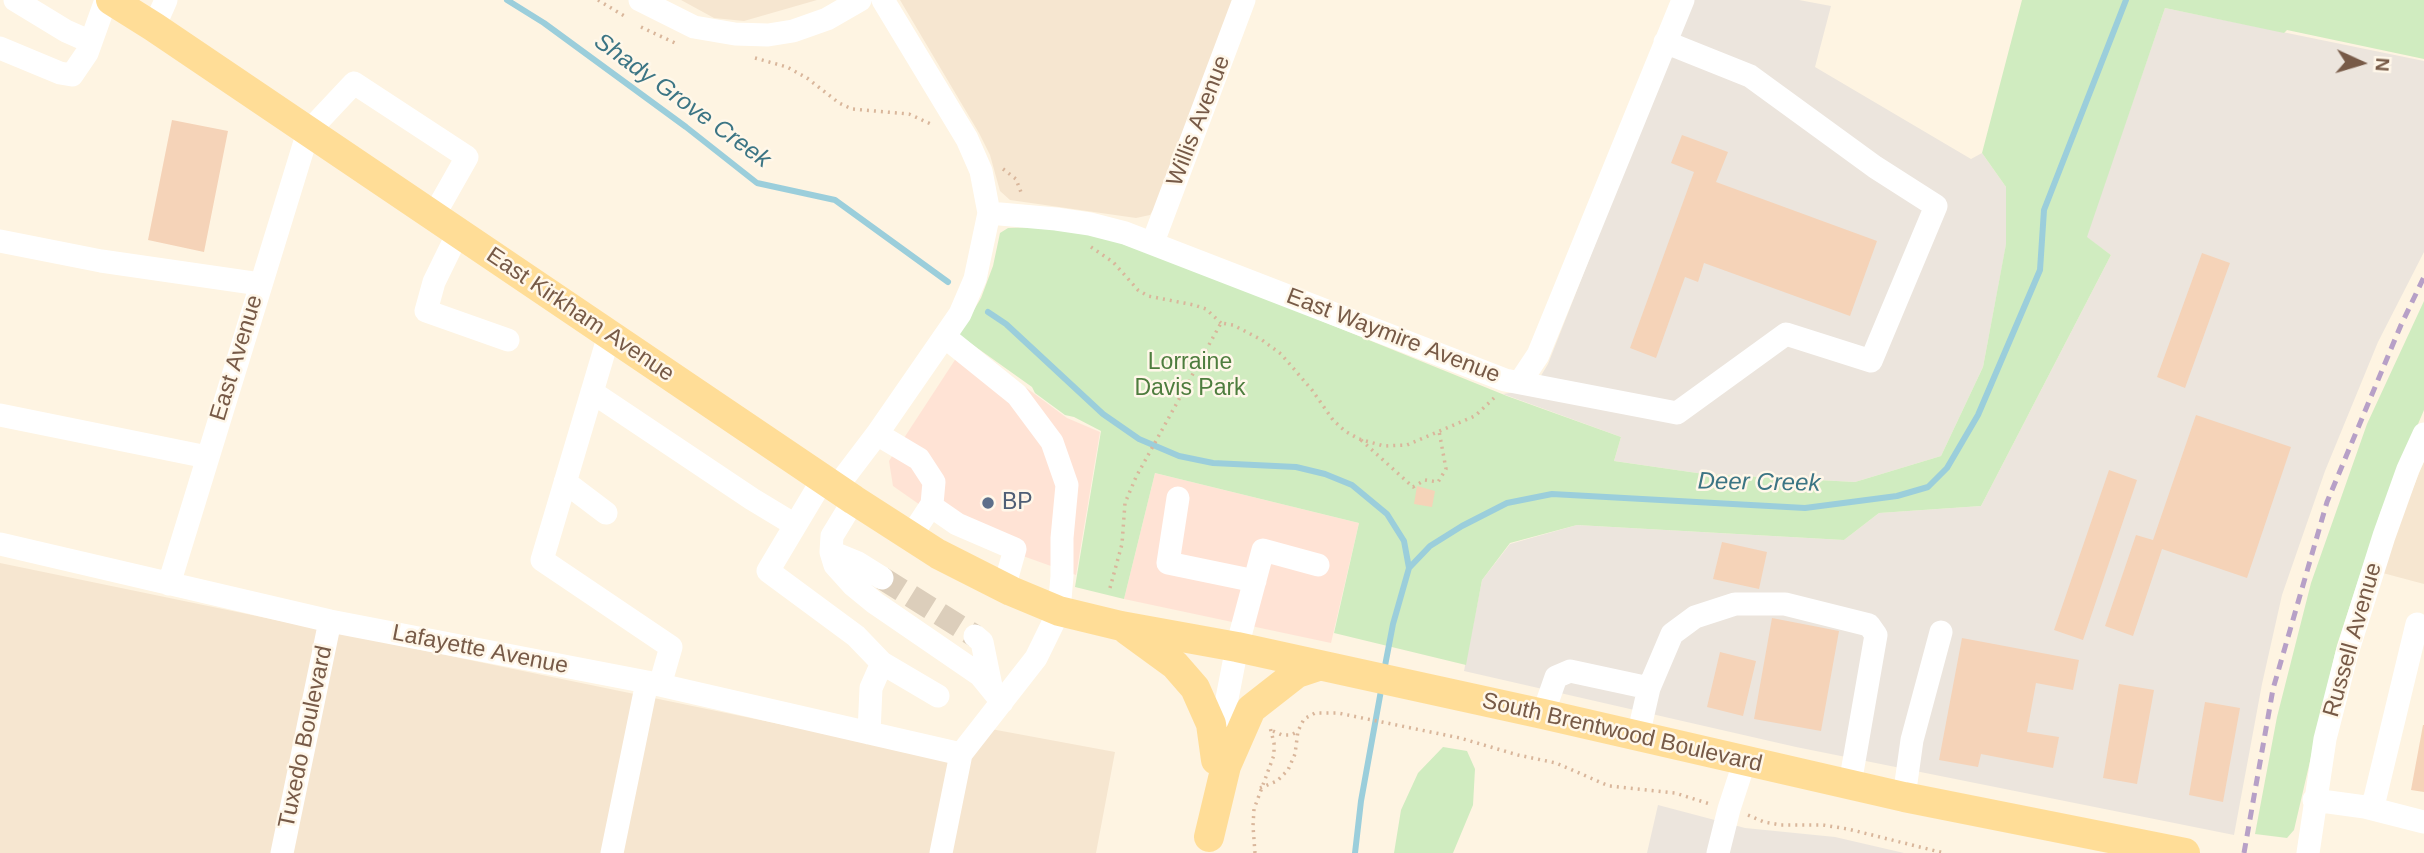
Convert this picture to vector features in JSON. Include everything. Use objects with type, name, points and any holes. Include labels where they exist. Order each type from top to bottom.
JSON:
[{"type":"main road","name":"East Kirkham Avenue","points":[[111,0],[160,13],[307,132],[938,554],[1004,588],[1059,611]]},
{"type":"main road","name":"South Brentwood Boulevard","points":[[1059,611],[1543,714],[1904,797],[2185,853]]},
{"type":"main road","points":[[1121,626],[1175,665],[1195,688],[1211,724],[1216,760]]},
{"type":"main road","points":[[1210,845],[1226,765],[1251,709],[1297,673],[1318,666]]},
{"type":"street","points":[[15,0],[66,32],[91,42]]},
{"type":"street","points":[[0,48],[60,73],[72,75],[87,53],[106,0]]},
{"type":"street","points":[[635,10],[694,27],[735,34],[768,35],[827,19],[860,0]]},
{"type":"street","points":[[883,0],[967,139],[981,171],[989,214],[975,279],[960,314],[838,489],[795,525],[768,571],[856,636],[882,663],[937,696]]},
{"type":"street","name":"Willis Avenue","points":[[1153,242],[1244,0]]},
{"type":"street","name":"East Waymire Avenue","points":[[989,214],[1090,224],[1153,242],[1512,381],[1538,355],[1683,0]]},
{"type":"street","points":[[1512,381],[1677,414],[1786,334],[1871,361],[1936,206],[1875,167],[1750,76],[1665,42]]},
{"type":"street","points":[[307,132],[354,83],[467,157],[445,225],[426,311],[508,340]]},
{"type":"street","name":"East Avenue","points":[[169,584],[307,132]]},
{"type":"street","points":[[0,241],[101,261],[260,284]]},
{"type":"street","points":[[609,335],[542,560],[671,647],[653,684],[612,853]]},
{"type":"street","points":[[941,853],[961,754],[996,694],[1036,659],[1059,611],[1067,485],[1052,442],[1017,395],[945,337]]},
{"type":"street","points":[[592,392],[795,525]]},
{"type":"street","points":[[0,415],[207,457]]},
{"type":"street","points":[[877,434],[919,459],[934,482],[931,506],[911,536]]},
{"type":"street","name":"Russell Avenue","points":[[2308,853],[2325,738],[2347,653],[2416,471],[2424,434]]},
{"type":"street","points":[[565,482],[606,513]]},
{"type":"street","points":[[838,489],[831,552],[835,565],[853,585],[875,603],[980,675],[996,694]]},
{"type":"street","points":[[1178,498],[1168,563],[1255,581]]},
{"type":"street","points":[[931,506],[957,524],[1016,549],[1004,588]]},
{"type":"street","name":"Lafayette Avenue","points":[[1,549],[330,621],[653,684],[961,754]]},
{"type":"street","points":[[1210,845],[1216,760],[1237,647],[1263,550],[1318,565]]},
{"type":"street","points":[[831,552],[858,563],[882,578]]},
{"type":"street","points":[[1638,736],[1649,688],[1672,634],[1695,617],[1735,604],[1785,604],[1870,625],[1876,635],[1850,784]]},
{"type":"street","name":"Tuxedo Boulevard","points":[[282,853],[330,621]]},
{"type":"street","points":[[2365,807],[2374,802],[2417,624]]},
{"type":"street","points":[[1904,797],[1912,740],[1941,632]]},
{"type":"street","points":[[975,636],[982,642],[996,694]]},
{"type":"street","points":[[869,733],[871,688],[882,663]]},
{"type":"street","points":[[1543,714],[1556,677],[1570,671],[1649,688]]},
{"type":"street","points":[[1718,853],[1745,760]]},
{"type":"street","points":[[2314,800],[2365,807],[2424,822]]},
{"type":"path","points":[[598,0],[635,10]]},
{"type":"path","points":[[641,26],[678,44]]},
{"type":"path","points":[[755,58],[787,67],[852,109],[909,114],[935,127]]},
{"type":"path","points":[[995,167],[1003,169],[1016,179],[1023,200]]},
{"type":"path","points":[[1083,244],[1113,262],[1138,290],[1147,296],[1206,309],[1221,323],[1242,330],[1281,354],[1333,420],[1359,439],[1413,487],[1425,480],[1438,482],[1446,469],[1439,430]]},
{"type":"path","points":[[1110,588],[1122,544],[1125,503],[1136,477],[1221,323]]},
{"type":"path","points":[[1359,439],[1384,446],[1407,445],[1475,416],[1512,381]]},
{"type":"path","points":[[1260,788],[1277,780],[1288,770],[1295,754],[1298,731],[1304,719],[1315,713],[1338,713],[1460,738],[1556,763],[1609,786],[1675,793],[1763,822],[1848,829],[1944,853]]},
{"type":"path","points":[[1255,853],[1253,818],[1260,788],[1273,755],[1273,731],[1268,724]]},
{"type":"path","points":[[1273,731],[1291,735],[1298,731]]},
{"type":"shaded area","points":[[681,0],[817,0],[744,21],[714,18]]},
{"type":"shaded area","points":[[900,0],[1236,0],[1157,204],[1150,215],[1136,218],[1010,200],[1000,191],[990,155],[979,133]]},
{"type":"shaded area","points":[[1691,0],[1799,0],[1831,6],[1815,67],[1971,159],[1982,153],[2006,187],[2006,245],[1983,367],[1941,456],[1855,482],[1704,474],[1614,461],[1621,437],[1503,394],[1522,391],[1539,379],[1548,364]]},
{"type":"shaded area","points":[[2165,8],[2424,61],[2424,252],[2378,342],[2325,471],[2282,595],[2262,684],[2234,835],[1796,747],[1464,671],[1482,580],[1510,544],[1577,525],[1844,540],[1879,513],[1981,506],[2111,255],[2086,237]]},
{"type":"shaded area","points":[[966,343],[1067,418],[1100,432],[1076,575],[995,546],[933,514],[893,486],[889,461]]},
{"type":"shaded area","points":[[2424,461],[2424,584],[2379,572]]},
{"type":"shaded area","points":[[1155,473],[1359,523],[1331,643],[1124,599]]},
{"type":"shaded area","points":[[0,563],[949,759],[991,729],[1115,752],[1096,853],[0,853]]},
{"type":"shaded area","points":[[1658,805],[1745,828],[1835,837],[1904,853],[1647,853]]},
{"type":"green space","name":"Lorraine Davis Park","points":[[2022,0],[2424,0],[2424,59],[2165,8],[2087,237],[2111,255],[1981,506],[1879,513],[1844,540],[1577,525],[1510,543],[1482,580],[1466,665],[1334,633],[1359,523],[1155,473],[1124,599],[1075,587],[1101,431],[1065,415],[1035,393],[1032,387],[959,335],[981,298],[993,266],[1000,233],[1008,228],[1043,227],[1104,237],[1223,281],[1507,396],[1621,437],[1614,461],[1704,474],[1855,482],[1941,456],[1983,367],[2006,244],[2006,187],[1982,153]]},
{"type":"green space","points":[[2424,301],[2424,410],[2381,511],[2337,645],[2294,830],[2287,838],[2255,834],[2277,717],[2311,583],[2367,424]]},
{"type":"green space","points":[[1443,747],[1467,751],[1475,769],[1473,805],[1453,853],[1394,853],[1401,810],[1418,773]]},
{"type":"building","points":[[172,120],[228,131],[204,252],[148,240]]},
{"type":"building","points":[[1682,135],[1728,152],[1716,182],[1877,241],[1850,316],[1704,263],[1698,282],[1685,277],[1656,358],[1630,348],[1694,172],[1671,163]]},
{"type":"building","points":[[2202,253],[2230,263],[2185,388],[2157,377]]},
{"type":"building","points":[[2196,415],[2291,447],[2247,578],[2162,549],[2133,636],[2105,626],[2136,535],[2153,540]]},
{"type":"building","points":[[2109,470],[2137,480],[2083,640],[2054,630]]},
{"type":"building","points":[[1417,486],[1435,491],[1432,507],[1414,504]]},
{"type":"building","points":[[1722,542],[1767,552],[1759,589],[1713,579]]},
{"type":"building","points":[[1772,618],[1839,631],[1821,731],[1754,719]]},
{"type":"building","points":[[1962,638],[2079,660],[2073,690],[2036,683],[2027,732],[2059,737],[2053,768],[1981,754],[1978,767],[1939,760]]},
{"type":"building","points":[[1720,652],[1756,661],[1743,716],[1707,707]]},
{"type":"building","points":[[2119,684],[2154,690],[2137,784],[2103,778]]},
{"type":"building","points":[[2205,702],[2240,708],[2223,802],[2189,795]]},
{"type":"building","points":[[2424,725],[2424,792],[2411,790]]},
{"type":"waterway","name":"Shady Grove Creek","points":[[507,0],[544,23],[686,127],[757,183],[835,200],[948,282]]},
{"type":"waterway","name":"Deer Creek","points":[[1384,671],[1393,624],[1409,568],[1430,546],[1507,503],[1552,494],[1805,508],[1897,496],[1928,487],[1947,468],[1978,415],[2040,270],[2044,210],[2126,0]]},
{"type":"waterway","name":"Shady Grove Creek","points":[[988,312],[1006,324],[1103,414],[1139,439],[1179,456],[1213,463],[1296,467],[1325,474],[1352,485],[1387,514],[1404,541],[1409,568]]},
{"type":"waterway","name":"Deer Creek","points":[[1355,853],[1361,801],[1382,685]]},
{"type":"tunnel","points":[[882,578],[975,636]]},
{"type":"railway","points":[[2244,853],[2273,689],[2327,502],[2401,325],[2424,277]]},
{"type":"place","name":"BP","points":[[988,503]]}]
